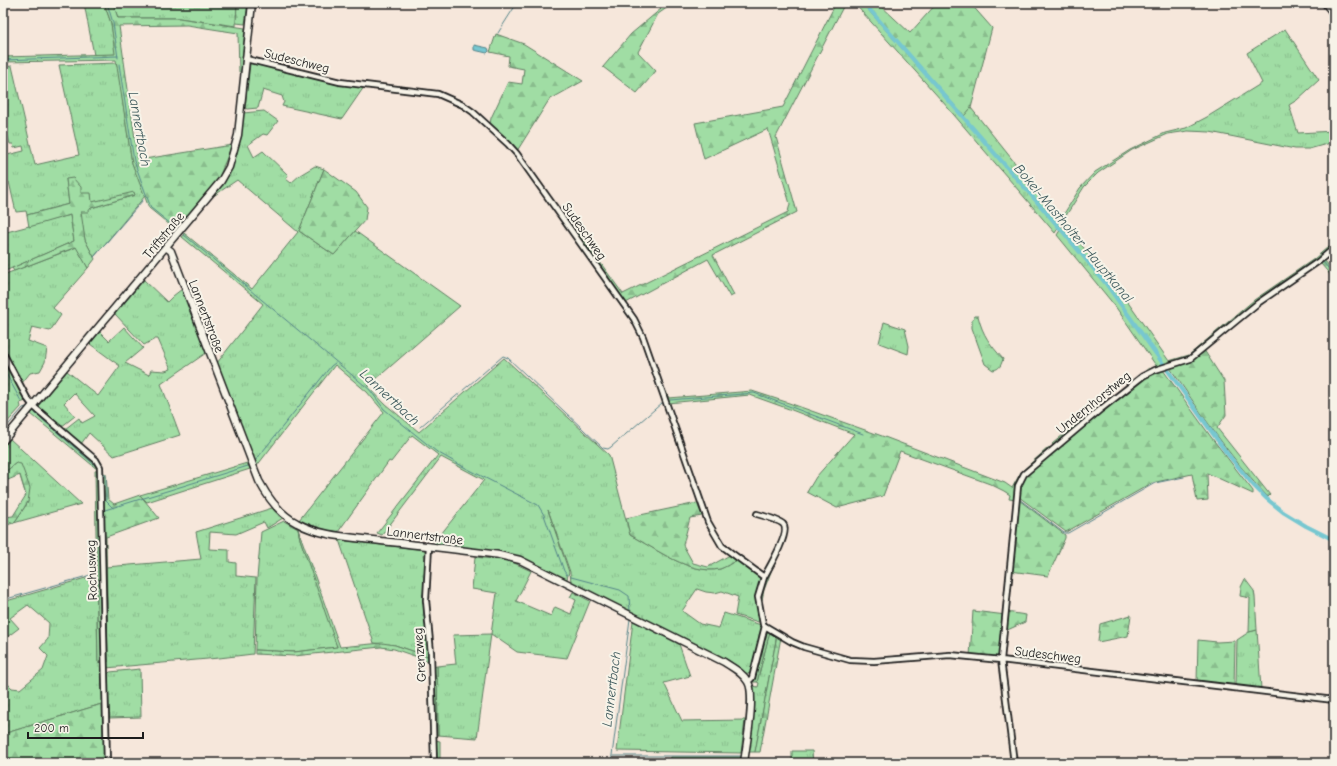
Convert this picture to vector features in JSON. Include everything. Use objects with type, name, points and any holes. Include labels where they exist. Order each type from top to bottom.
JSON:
[{"type":"street","name":"Triftstraße","points":[[3,441],[167,248],[221,181],[236,146],[238,135],[252,3]]},
{"type":"street","points":[[1325,3],[1334,14]]},
{"type":"street","name":"Sudeschweg","points":[[246,59],[340,82],[438,94],[463,105],[474,112],[508,144],[517,154],[634,319],[643,337],[708,522],[717,540],[722,546],[764,577]]},
{"type":"street","name":"Lannertstraße","points":[[167,248],[171,251],[259,481],[266,495],[287,517],[320,532],[338,536],[499,555],[520,560],[724,662],[738,671],[748,682]]},
{"type":"street","name":"Undernhorstweg","points":[[1014,763],[1001,660],[1018,486],[1024,474],[1101,409],[1143,376],[1190,359],[1258,303],[1319,261],[1334,248]]},
{"type":"street","name":"Rochusweg","points":[[3,353],[27,398],[33,406],[96,460],[100,467],[108,763]]},
{"type":"street","points":[[744,763],[751,704],[748,682],[752,678],[765,626],[763,624],[758,597],[764,577],[778,551],[786,530],[783,523],[757,514]]},
{"type":"street","name":"Grenzweg","points":[[429,546],[426,600],[432,658],[434,763]]},
{"type":"street","name":"Sudeschweg","points":[[765,626],[792,642],[804,647],[850,660],[874,661],[950,656],[1001,660],[1334,700]]},
{"type":"green space","points":[[84,3],[104,3],[111,23],[116,55],[94,55]]},
{"type":"green space","points":[[104,3],[113,3],[118,18],[179,18],[245,28],[241,72],[239,72],[238,33],[187,25],[119,26],[138,160],[232,145],[218,180],[176,230],[149,208],[132,163],[116,60],[3,62],[3,57],[115,54],[111,23]]},
{"type":"green space","points":[[113,3],[237,3],[236,26],[179,18],[118,18]]},
{"type":"green space","points":[[237,3],[248,3],[245,24],[236,23]]},
{"type":"green space","points":[[668,3],[674,3],[658,14],[638,52],[656,71],[637,93],[603,67],[631,34]]},
{"type":"green space","points":[[836,3],[845,3],[776,137],[797,212],[713,255],[734,295],[730,297],[708,259],[624,304],[573,229],[576,229],[623,294],[788,212],[790,204],[768,129],[704,159],[695,123],[783,107]]},
{"type":"green space","points":[[854,3],[862,3],[962,117],[971,108],[1039,193],[1062,217],[1080,188],[1095,172],[1130,150],[1165,133],[1186,128],[1207,117],[1262,83],[1247,53],[1285,29],[1319,80],[1297,100],[1289,105],[1298,133],[1334,131],[1334,142],[1309,149],[1295,149],[1210,132],[1188,131],[1168,134],[1132,150],[1098,173],[1084,187],[1055,233],[942,101]]},
{"type":"green space","points":[[865,3],[878,3],[910,33],[937,3],[970,3],[992,28],[971,108],[964,116]]},
{"type":"green space","points":[[496,34],[524,44],[583,81],[549,100],[517,151],[490,124],[491,118],[508,82],[522,84],[524,69],[508,66],[509,56],[490,52]]},
{"type":"green space","points":[[252,62],[364,87],[342,119],[282,106],[284,102],[282,96],[263,90],[258,108],[247,109],[245,108],[250,64]]},
{"type":"green space","points":[[117,63],[132,163],[145,196],[94,257],[85,240],[80,212],[135,195],[92,202],[66,179],[69,204],[27,215],[26,211],[16,212],[9,182],[3,183],[3,156],[24,151],[23,146],[14,148],[13,144],[10,144],[3,123],[3,67],[12,66],[35,165],[79,155],[59,65]]},
{"type":"green space","points":[[264,111],[278,121],[267,135],[263,134],[248,145],[254,157],[263,151],[288,175],[286,179],[291,183],[300,175],[315,166],[324,169],[299,231],[334,255],[355,231],[460,306],[368,386],[385,404],[419,432],[504,358],[609,455],[630,535],[685,565],[709,570],[720,569],[737,560],[762,577],[760,588],[762,623],[735,615],[738,597],[722,591],[715,593],[697,589],[682,611],[700,624],[719,628],[724,613],[761,625],[762,633],[751,674],[746,673],[730,661],[571,582],[570,572],[548,510],[569,572],[566,582],[564,578],[522,557],[511,554],[433,544],[484,480],[441,457],[382,535],[377,533],[438,455],[412,435],[391,462],[389,461],[338,532],[321,529],[299,520],[384,412],[367,392],[335,365],[256,467],[217,363],[263,304],[182,237],[184,233],[252,289],[298,232],[237,180],[215,195],[227,175],[235,156],[240,136],[243,113]]},
{"type":"green space","points":[[324,169],[356,192],[367,207],[365,220],[334,255],[299,231]]},
{"type":"green space","points":[[73,178],[81,187],[81,193],[91,193],[92,202],[134,192],[135,195],[91,208],[88,212],[81,212],[85,240],[95,259],[88,268],[76,247],[14,271],[12,268],[74,241],[70,215],[29,227],[27,215],[69,204],[66,179]]},
{"type":"green space","points":[[70,215],[74,241],[3,272],[3,233]]},
{"type":"green space","points":[[1064,224],[1122,294],[1169,361],[1189,355],[1254,300],[1314,259],[1334,242],[1334,246],[1318,260],[1190,358],[1157,367],[1115,306],[1057,235]]},
{"type":"green space","points":[[77,247],[88,268],[53,308],[61,315],[50,331],[32,327],[28,341],[47,348],[45,362],[40,371],[30,373],[22,383],[3,349],[3,275]]},
{"type":"green space","points":[[1325,261],[1334,272],[1334,279],[1321,264]]},
{"type":"green space","points":[[144,280],[167,302],[182,289],[206,353],[161,384],[180,435],[114,456],[89,433],[81,444],[65,429],[79,418],[82,423],[95,416],[74,393],[64,403],[75,416],[61,427],[39,407],[39,405],[67,371],[98,396],[120,366],[90,344],[100,332],[109,341],[124,327],[143,348],[125,363],[149,375],[151,370],[165,371],[171,369],[158,339],[144,345],[115,314]]},
{"type":"green space","points":[[975,316],[978,316],[982,329],[994,349],[1003,359],[997,369],[993,370],[985,364],[972,328],[972,320]]},
{"type":"green space","points":[[884,322],[905,329],[909,346],[908,354],[879,343]]},
{"type":"green space","points":[[1204,350],[1224,381],[1226,415],[1217,428],[1270,495],[1268,497],[1228,451],[1170,368],[1191,361]]},
{"type":"green space","points":[[3,359],[26,401],[20,403],[21,407],[3,427]]},
{"type":"green space","points":[[1149,368],[1150,370],[1055,447],[1052,444],[1081,420]]},
{"type":"green space","points":[[1163,370],[1211,437],[1253,491],[1253,494],[1207,473],[1208,500],[1197,501],[1192,474],[1152,483],[1066,532],[1019,497],[1019,486],[1025,475],[1144,376]]},
{"type":"green space","points":[[663,389],[665,389],[669,398],[752,391],[882,436],[1005,483],[1012,488],[1021,472],[1049,447],[1051,449],[1023,474],[1016,500],[1009,499],[1010,495],[990,484],[900,451],[883,496],[837,508],[807,492],[816,477],[854,434],[750,395],[668,403]]},
{"type":"green space","points":[[34,410],[60,430],[95,461],[98,470],[31,414]]},
{"type":"green space","points":[[10,439],[81,504],[14,523],[28,502],[16,463],[3,474],[3,446]]},
{"type":"green space","points":[[16,463],[21,464],[30,488],[28,502],[14,523],[6,520],[5,517],[13,516],[26,495],[20,475],[3,482],[3,474]]},
{"type":"green space","points":[[247,463],[250,469],[147,502],[140,495]]},
{"type":"green space","points":[[98,470],[106,474],[108,499],[114,504],[140,495],[159,518],[106,537],[108,662],[98,662],[95,471]]},
{"type":"green space","points":[[1019,500],[1065,535],[1048,576],[1010,571]]},
{"type":"green space","points":[[697,503],[702,516],[690,518],[683,545],[693,563],[708,567],[730,555],[737,560],[720,569],[709,570],[697,568],[674,560],[630,535],[626,518]]},
{"type":"green space","points":[[272,508],[283,518],[267,528],[264,522],[236,534],[210,532],[209,549],[229,550],[229,562],[236,563],[236,576],[256,578],[253,654],[106,668],[106,662],[108,662],[106,567],[201,559],[196,532]]},
{"type":"green space","points":[[3,517],[5,517],[6,520],[14,523],[3,526]]},
{"type":"green space","points":[[284,521],[298,529],[300,539],[338,647],[294,652],[255,650],[257,578],[261,532]]},
{"type":"green space","points":[[298,529],[340,647],[382,643],[395,645],[430,657],[429,661],[394,649],[381,647],[294,656],[255,654],[255,650],[294,652],[337,647],[300,539]]},
{"type":"green space","points":[[339,540],[427,550],[425,601],[430,657],[395,645],[374,643]]},
{"type":"green space","points":[[475,557],[510,561],[531,571],[516,601],[551,616],[555,607],[571,614],[576,600],[570,597],[573,592],[590,601],[567,658],[517,652],[491,634],[497,593],[472,589]]},
{"type":"green space","points":[[773,563],[774,564],[764,590],[762,600],[760,600],[761,588]]},
{"type":"green space","points":[[96,575],[98,662],[103,662],[105,703],[3,734],[3,679],[12,688],[20,689],[43,670],[48,656],[40,648],[48,639],[49,623],[28,605],[10,618],[19,628],[3,640],[3,602]]},
{"type":"green space","points":[[1245,579],[1254,591],[1255,597],[1257,630],[1249,632],[1250,598],[1240,596],[1241,587]]},
{"type":"green space","points":[[973,611],[1006,615],[1006,612],[1026,615],[1025,622],[1003,632],[1000,659],[970,656]]},
{"type":"green space","points":[[1131,615],[1128,636],[1098,642],[1100,624]]},
{"type":"green space","points":[[633,621],[679,644],[690,676],[664,683],[682,721],[745,720],[741,753],[617,751]]},
{"type":"green space","points":[[769,630],[757,682],[753,682],[765,631]]},
{"type":"green space","points":[[1257,630],[1261,689],[1236,686],[1237,640],[1249,632]]},
{"type":"green space","points":[[770,631],[777,635],[755,752],[748,752],[753,686],[758,687],[759,683],[757,682]]},
{"type":"green space","points":[[491,634],[477,738],[438,735],[437,666],[456,664],[453,635]]},
{"type":"green space","points":[[777,635],[781,637],[760,752],[755,752]]},
{"type":"green space","points":[[1198,640],[1217,642],[1235,641],[1234,686],[1197,682]]},
{"type":"green space","points":[[437,666],[438,735],[435,734],[433,667]]},
{"type":"green space","points":[[140,669],[141,717],[109,718],[108,674],[110,672]]},
{"type":"green space","points":[[105,703],[106,763],[3,763],[3,734]]},
{"type":"green space","points":[[435,740],[440,741],[440,763],[436,763]]},
{"type":"green space","points":[[792,751],[812,751],[813,763],[792,763]]},
{"type":"green space","points":[[671,757],[741,757],[740,763],[670,763]]},
{"type":"water","points":[[474,45],[488,48],[489,51],[487,53],[474,50]]},
{"type":"waterway","name":"Lannertbach","points":[[107,3],[113,23],[118,58]]},
{"type":"waterway","points":[[498,33],[517,3]]},
{"type":"waterway","name":"Bokel-Mastholter Hauptkanal","points":[[864,3],[1064,233],[1107,285],[1226,452],[1253,485],[1283,512],[1306,526],[1334,540]]},
{"type":"waterway","points":[[3,60],[118,56]]},
{"type":"waterway","name":"Lannertbach","points":[[119,64],[134,161],[151,208],[177,229]]},
{"type":"waterway","points":[[94,257],[143,200]]},
{"type":"waterway","name":"Lannertbach","points":[[184,235],[370,390],[384,409],[437,452],[538,505],[544,515],[564,571],[567,575]]},
{"type":"waterway","points":[[1323,262],[1334,275]]},
{"type":"waterway","points":[[420,427],[503,356],[508,358],[603,448],[608,449],[611,447],[662,403]]},
{"type":"waterway","points":[[255,461],[331,366],[335,363]]},
{"type":"waterway","points":[[3,368],[21,401]]},
{"type":"waterway","points":[[670,400],[754,393],[863,434]]},
{"type":"waterway","points":[[3,431],[23,408],[26,407]]},
{"type":"waterway","points":[[35,413],[97,467]]},
{"type":"waterway","points":[[105,510],[248,466]]},
{"type":"waterway","points":[[104,473],[106,476],[106,501],[113,508]]},
{"type":"waterway","points":[[1019,499],[1064,533],[1068,533],[1155,483],[1184,477]]},
{"type":"waterway","name":"Bokel-Mastholter Hauptkanal","points":[[1333,539],[1334,532]]},
{"type":"waterway","points":[[319,535],[345,540]]},
{"type":"waterway","points":[[388,545],[426,549],[423,599],[425,625]]},
{"type":"waterway","points":[[433,550],[500,558]]},
{"type":"waterway","points":[[516,562],[630,619]]},
{"type":"waterway","points":[[3,600],[94,574]]},
{"type":"waterway","name":"Lannertbach","points":[[571,577],[620,590],[629,596],[630,611]]},
{"type":"waterway","name":"Lannertbach","points":[[611,763],[630,619]]},
{"type":"waterway","points":[[613,756],[742,756]]}]
